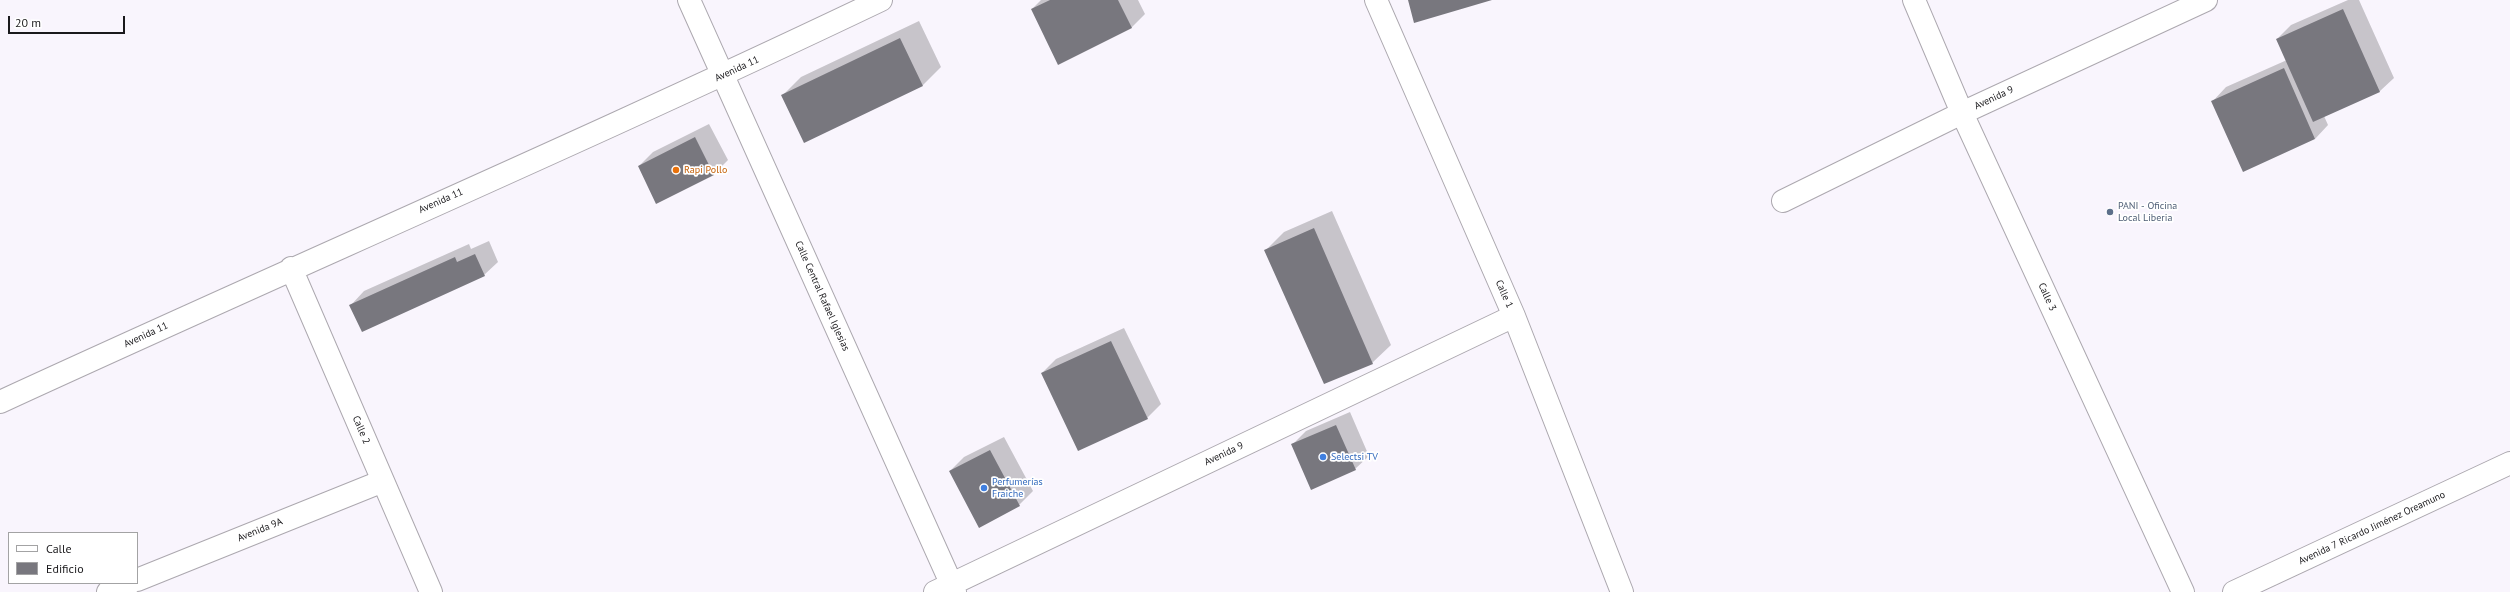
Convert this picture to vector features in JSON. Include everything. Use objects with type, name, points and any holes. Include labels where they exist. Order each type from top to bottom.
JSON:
[{"type":"street","name":"Calle Central Rafael Iglesias","points":[[689,0],[947,589]]},
{"type":"street","name":"Avenida 11","points":[[0,402],[291,268],[723,76],[881,0]]},
{"type":"street","name":"Calle 1","points":[[1376,0],[1514,316],[1622,592]]},
{"type":"street","name":"Calle 3","points":[[1914,0],[1962,113],[2183,592]]},
{"type":"street","name":"Avenida 9","points":[[1783,201],[1962,113],[2206,0]]},
{"type":"street","name":"Calle 2","points":[[291,268],[431,592]]},
{"type":"street","name":"Avenida 9","points":[[947,589],[1514,316]]},
{"type":"street","name":"Avenida 7 Ricardo Jiménez Oreamuno","points":[[2234,592],[2510,464]]},
{"type":"street","name":"Avenida 9A","points":[[138,580],[383,481]]},
{"type":"street","points":[[108,592],[128,584]]},
{"type":"building","points":[[1050,0],[1118,0],[1132,28],[1058,65],[1031,9]]},
{"type":"building","points":[[1408,0],[1492,0],[1414,23]]},
{"type":"building","points":[[2343,9],[2380,92],[2313,122],[2276,39]]},
{"type":"building","points":[[900,38],[923,86],[804,143],[781,95]]},
{"type":"building","points":[[2284,68],[2315,139],[2243,172],[2211,101]]},
{"type":"building","name":"Rapi Pollo","points":[[695,137],[714,175],[656,204],[638,166]]},
{"type":"building","points":[[1314,228],[1373,364],[1324,384],[1264,250]]},
{"type":"building","points":[[475,254],[485,276],[362,332],[349,305],[455,257],[457,262]]},
{"type":"building","points":[[1111,341],[1148,419],[1078,451],[1041,373]]},
{"type":"building","name":"Selectsi TV","points":[[1336,425],[1356,470],[1311,490],[1291,444]]},
{"type":"building","name":"Perfumerías Fraiche","points":[[990,450],[1020,506],[979,528],[949,471]]},
{"type":"place","name":"Rapi Pollo","points":[[676,170]]},
{"type":"place","name":"PANI - Oficina Local Liberia","points":[[2110,212]]},
{"type":"place","name":"Selectsi TV","points":[[1323,457]]},
{"type":"place","name":"Perfumerías Fraiche","points":[[984,488]]}]
